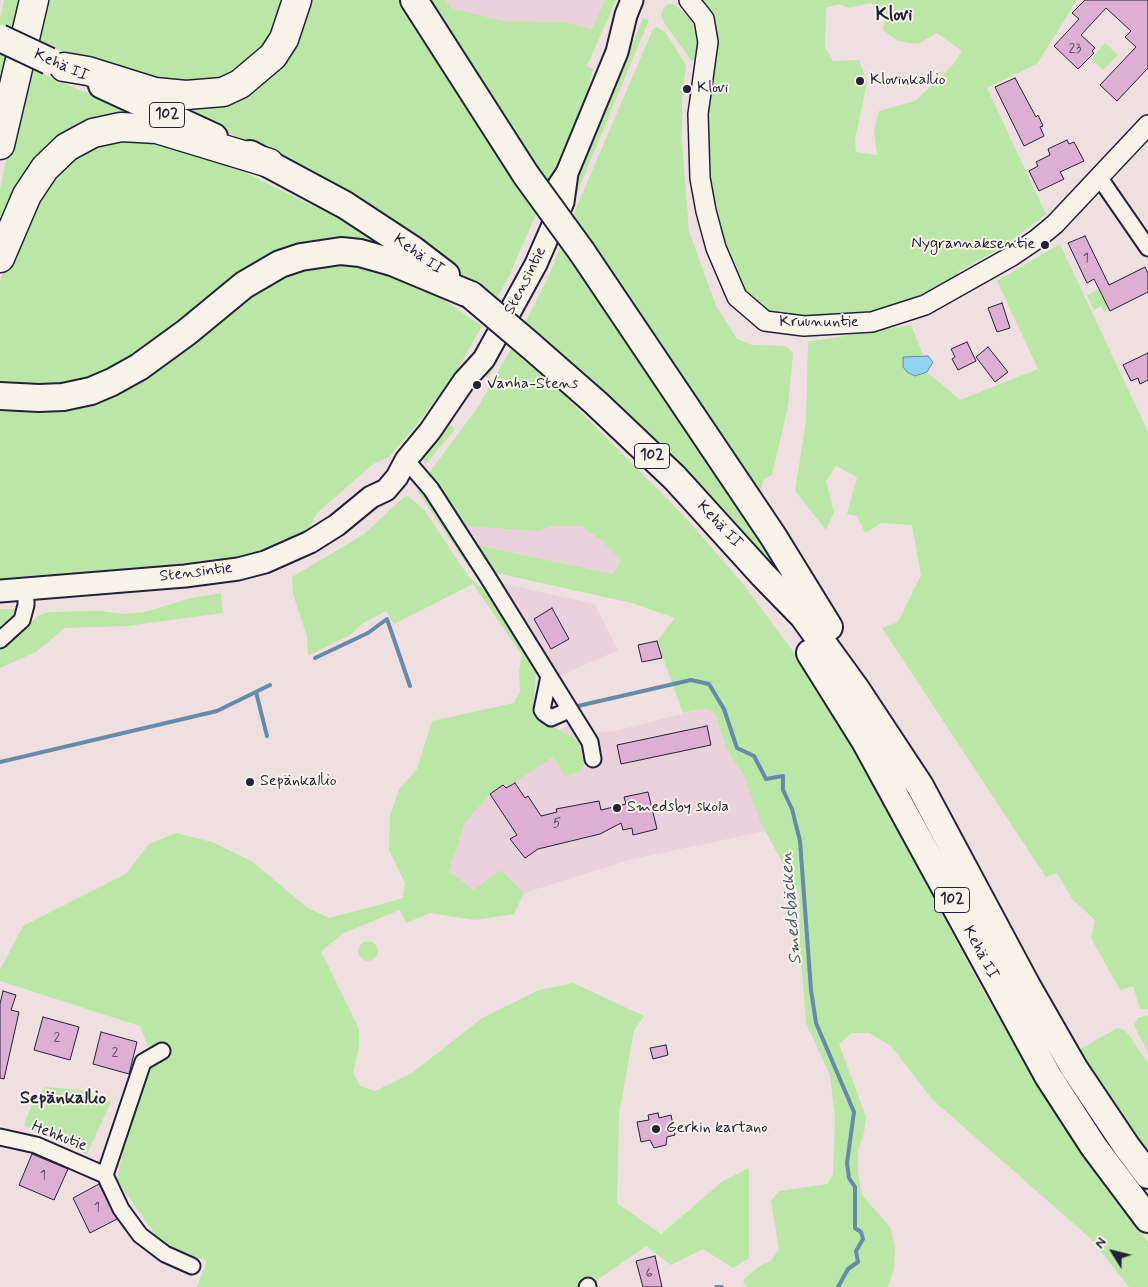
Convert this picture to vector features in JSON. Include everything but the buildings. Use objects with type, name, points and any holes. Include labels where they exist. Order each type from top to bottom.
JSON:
[{"type":"highway","points":[[0,145],[34,0]]},
{"type":"highway","points":[[57,64],[88,71],[155,92],[186,95],[223,92],[252,75],[273,56],[284,39],[297,0]]},
{"type":"highway","points":[[414,0],[526,175],[582,252],[774,536],[891,726],[920,786]]},
{"type":"highway","name":"Kehä II","points":[[0,38],[269,163],[382,229],[412,249],[471,295],[596,403],[675,478],[763,575],[804,616],[856,689],[920,786],[1027,986],[1074,1068],[1127,1147],[1148,1174]]},
{"type":"highway","points":[[0,258],[27,195],[45,168],[67,147],[93,133],[121,127],[157,129],[269,163]]},
{"type":"highway","points":[[0,396],[63,397],[91,391],[112,382],[139,366],[187,332],[244,285],[280,264],[301,256],[341,251],[360,253],[392,262],[471,295]]},
{"type":"highway","name":"Kehä II","points":[[763,575],[792,627],[819,666],[865,741],[1048,1076],[1094,1147],[1148,1219]]},
{"type":"main road","name":"Stensintie","points":[[0,592],[185,576],[265,562],[310,542],[337,525],[371,497],[386,490],[464,381],[484,359],[536,264],[563,202],[567,173],[617,52],[626,15],[632,0]]},
{"type":"main road","name":"Stensintie","points":[[617,52],[638,21],[647,0]]},
{"type":"street","name":"Kruununtie","points":[[687,1],[704,19],[708,42],[698,123],[700,178],[706,211],[716,248],[737,297],[765,321],[804,326],[872,322],[925,305],[1026,247],[1055,224],[1148,125]]},
{"type":"street","points":[[1099,177],[1148,248]]},
{"type":"street","points":[[406,460],[436,496],[549,676],[590,742],[593,759]]},
{"type":"street","points":[[0,640],[22,620],[26,605],[26,589]]},
{"type":"street","points":[[549,676],[542,710],[551,718],[569,710]]},
{"type":"street","points":[[162,1050],[144,1062],[105,1175],[121,1209],[140,1234],[165,1254],[192,1266]]},
{"type":"street","name":"Hehkutie","points":[[0,1137],[36,1145],[105,1175]]},
{"type":"shaded area","points":[[446,0],[605,0],[592,29],[564,22],[503,21],[451,8]]},
{"type":"shaded area","points":[[461,526],[539,531],[552,526],[581,526],[601,540],[621,560],[613,574],[471,544]]},
{"type":"shaded area","points":[[501,583],[595,604],[618,650],[558,677]]},
{"type":"shaded area","name":"Smedsby skola","points":[[705,708],[716,715],[726,749],[744,776],[765,831],[629,860],[524,893],[501,870],[473,891],[449,871],[464,825],[490,793],[503,785],[506,788],[578,740],[560,730],[576,721],[583,721],[598,733],[615,731]]},
{"type":"green space","points":[[4,0],[28,0],[0,118],[0,19]]},
{"type":"green space","points":[[43,0],[289,0],[287,12],[247,70],[188,89],[88,64],[33,37]]},
{"type":"green space","points":[[305,0],[446,0],[451,8],[503,21],[564,22],[592,29],[605,0],[616,0],[587,66],[593,69],[585,101],[510,274],[496,300],[395,226],[287,162],[162,100],[232,95]]},
{"type":"green space","points":[[701,0],[1077,0],[1037,64],[987,88],[1046,214],[1006,245],[958,272],[955,280],[940,289],[880,315],[833,319],[766,314],[739,290],[709,204]],"holes":[[[870,3],[886,11],[883,30],[898,41],[918,44],[937,33],[962,51],[952,66],[915,101],[879,111],[874,131],[877,155],[856,152],[855,140],[867,82],[859,60],[833,61],[825,47],[826,8],[839,4],[850,8]]]},
{"type":"green space","points":[[668,4],[675,5],[691,20],[699,46],[696,62],[691,60],[661,16],[663,9]]},
{"type":"green space","points":[[643,18],[649,20],[550,258],[533,296],[488,378],[483,375],[549,244]]},
{"type":"green space","points":[[657,27],[666,33],[686,65],[682,99],[682,143],[689,231],[716,306],[737,339],[752,345],[786,346],[793,353],[788,406],[772,475],[763,480],[761,493],[739,472],[571,220],[653,29]]},
{"type":"green space","points":[[1105,43],[1118,55],[1103,70],[1091,59]]},
{"type":"green space","points":[[26,67],[155,122],[93,125],[0,239],[0,189]]},
{"type":"green space","points":[[118,134],[205,153],[338,218],[399,258],[334,246],[122,369],[55,389],[0,386],[0,281],[20,225],[62,161]]},
{"type":"green space","points":[[562,243],[814,612],[727,512],[677,461],[602,390],[525,323],[545,284]]},
{"type":"green space","points":[[1060,244],[1148,432],[1148,1009],[1140,1009],[1133,986],[1120,990],[1091,938],[1095,920],[1072,899],[1057,873],[1046,877],[882,628],[898,622],[921,575],[912,525],[881,523],[865,533],[857,516],[847,514],[857,477],[836,466],[826,481],[834,512],[826,530],[795,491],[806,422],[808,342],[911,325],[923,355],[905,357],[903,367],[907,372],[915,376],[927,372],[960,400],[1038,369],[997,281]]},
{"type":"green space","points":[[351,261],[417,282],[482,326],[456,372],[422,418],[389,457],[373,464],[317,513],[307,532],[259,553],[222,562],[0,583],[0,406],[47,411],[107,398],[172,360],[232,308],[292,269]]},
{"type":"green space","points":[[1099,289],[1109,309],[1104,312],[1101,306],[1094,310],[1087,295]]},
{"type":"green space","points":[[511,349],[565,396],[684,516],[744,585],[795,654],[851,742],[982,989],[1034,1079],[1108,1191],[1148,1242],[1148,1287],[1129,1287],[1091,1239],[932,1099],[891,1046],[869,1033],[851,1033],[839,1044],[866,1117],[864,1133],[858,1151],[858,1173],[862,1195],[890,1227],[895,1246],[894,1269],[888,1287],[748,1287],[743,1283],[745,1278],[761,1265],[771,1261],[779,1249],[771,1201],[779,1191],[828,1184],[833,1174],[835,1119],[830,1075],[806,1023],[800,946],[799,893],[761,823],[744,776],[726,749],[716,715],[705,708],[683,713],[657,641],[675,618],[632,603],[496,573],[471,544],[613,574],[621,560],[601,540],[581,526],[552,526],[539,531],[461,526],[430,476],[429,473],[478,407]]},
{"type":"green space","points":[[447,423],[455,429],[425,465],[422,456]]},
{"type":"green space","points":[[417,485],[426,493],[478,574],[468,566],[418,492]]},
{"type":"green space","points":[[408,496],[425,511],[468,576],[487,592],[536,673],[533,716],[578,740],[584,763],[582,770],[566,777],[553,757],[506,788],[503,785],[490,793],[464,825],[449,871],[473,890],[501,870],[524,893],[514,914],[475,920],[430,913],[406,923],[400,910],[344,933],[321,951],[359,1029],[359,1047],[353,1073],[360,1086],[375,1091],[412,1073],[482,1018],[539,990],[573,983],[644,1016],[634,1030],[619,1114],[617,1203],[661,1234],[723,1181],[749,1168],[749,1258],[733,1268],[703,1249],[671,1265],[646,1246],[587,1287],[197,1287],[207,1261],[161,1243],[117,1180],[140,1062],[149,1049],[140,1026],[0,981],[0,970],[23,926],[126,874],[149,844],[176,833],[212,842],[253,862],[306,907],[329,918],[403,897],[405,883],[389,850],[390,816],[399,789],[417,769],[432,721],[514,703],[520,691],[519,672],[522,655],[473,584],[394,624],[386,611],[363,623],[350,635],[308,656],[307,636],[293,594],[292,577],[363,535],[404,497]]},
{"type":"green space","points":[[221,593],[223,613],[127,626],[65,628],[36,652],[0,668],[0,646],[40,615],[49,612],[100,611],[123,614],[145,612],[191,598]]},
{"type":"green space","points":[[0,609],[15,609],[14,619],[0,631]]},
{"type":"green space","points":[[368,941],[375,944],[378,951],[375,958],[368,961],[361,958],[358,951],[361,944]]},
{"type":"green space","points":[[1148,1015],[1148,1053],[1134,1025],[1138,1018]]},
{"type":"green space","points":[[1117,1028],[1124,1030],[1129,1035],[1148,1064],[1148,1153],[1079,1050]]},
{"type":"green space","points":[[46,1087],[81,1090],[111,1102],[87,1154],[24,1125],[34,1099]]},
{"type":"water","points":[[928,356],[933,362],[927,372],[915,376],[907,372],[903,367],[903,357]]},
{"type":"waterway","points":[[315,658],[368,633],[387,619],[410,686]]},
{"type":"waterway","name":"Smedsbäcken","points":[[578,706],[691,680],[709,684],[724,709],[737,748],[754,756],[766,779],[783,776],[783,790],[792,809],[800,841],[811,990],[816,1023],[854,1112],[847,1163],[849,1178],[855,1187],[855,1228],[861,1232],[863,1239],[856,1251],[858,1262],[848,1269],[838,1287]]},
{"type":"waterway","points":[[0,762],[217,711],[270,685]]},
{"type":"waterway","points":[[256,692],[267,736]]},
{"type":"waterway","points":[[716,1287],[722,1287]]},
{"type":"place","name":"Klovinkallio","points":[[860,81]]},
{"type":"place","name":"Klovi","points":[[687,89]]},
{"type":"place","name":"Nygrannaksentie","points":[[1045,245]]},
{"type":"place","name":"Vanha-Stens","points":[[477,385]]},
{"type":"place","name":"Sepänkallio","points":[[250,782]]},
{"type":"place","name":"Smedsby skola","points":[[617,808]]},
{"type":"place","name":"Gerkin kartano","points":[[656,1129]]},
{"type":"district","name":"Klovi","points":[[894,16]]},
{"type":"district","name":"Sepänkallio","points":[[63,1099]]}]
